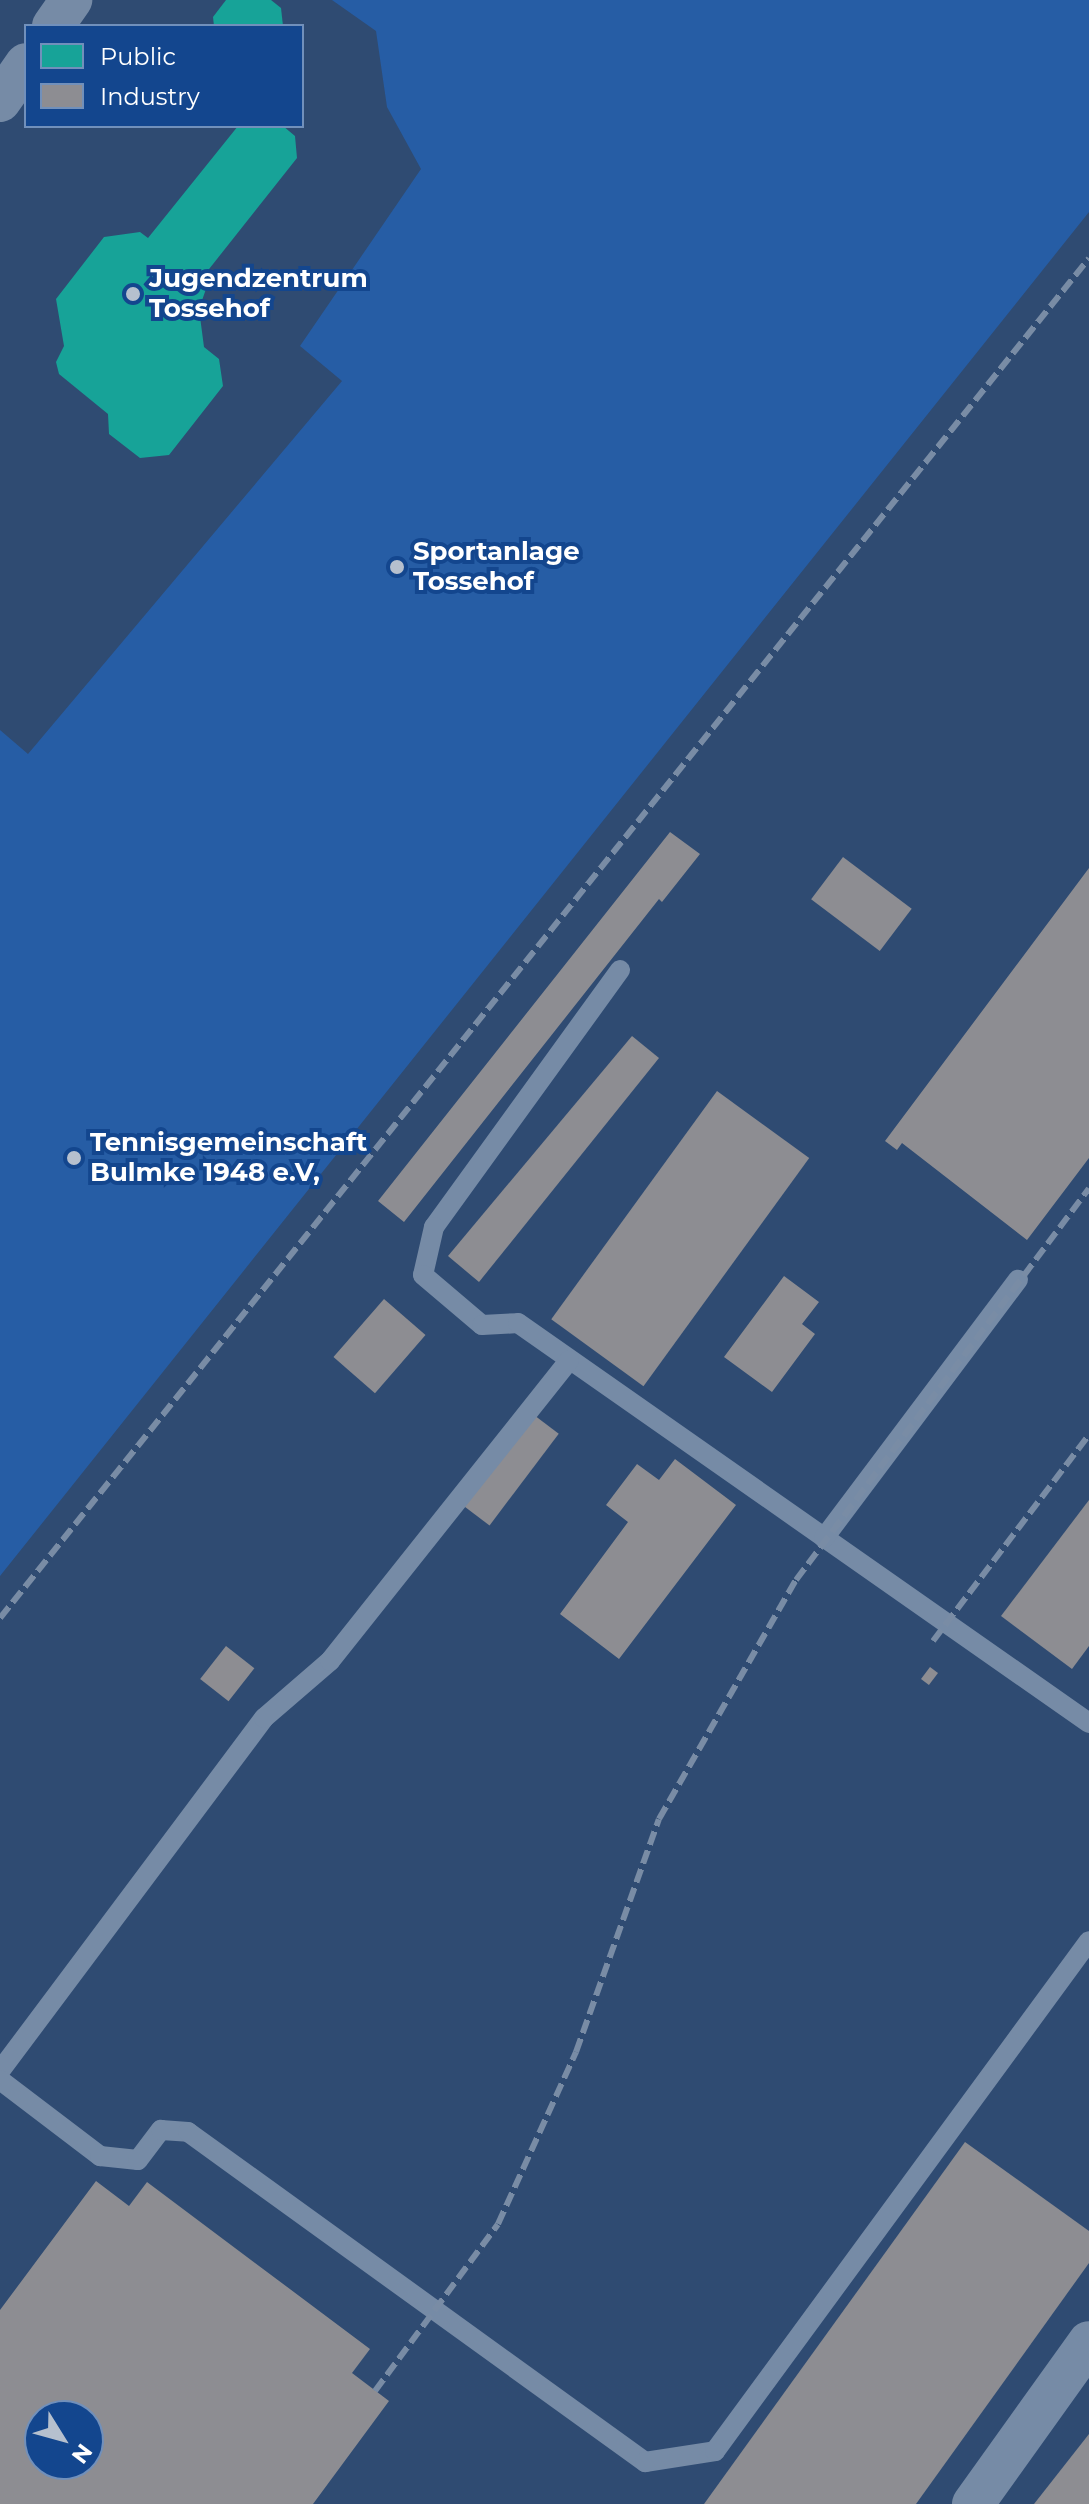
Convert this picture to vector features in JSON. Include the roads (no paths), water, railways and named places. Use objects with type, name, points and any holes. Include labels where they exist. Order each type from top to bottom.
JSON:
[{"type":"street","points":[[54,24],[71,0]]},
{"type":"street","points":[[0,101],[24,67]]},
{"type":"street","points":[[973,2504],[1089,2342]]},
{"type":"lane","points":[[620,970],[434,1227],[423,1275],[482,1325],[518,1323],[1089,1723]]},
{"type":"lane","points":[[824,1538],[1018,1280]]},
{"type":"lane","points":[[0,2071],[264,1718],[330,1661],[569,1360]]},
{"type":"lane","points":[[0,2080],[100,2156],[138,2160],[161,2130],[188,2132],[645,2462],[715,2451],[1089,1941]]},
{"type":"railway","points":[[0,1618],[1089,258]]},
{"type":"railway","points":[[375,2391],[498,2224],[576,2052],[659,1819],[796,1580],[1089,1188]]},
{"type":"railway","points":[[933,1641],[1089,1435]]},
{"type":"place","name":"Jugendzentrum Tossehof","points":[[133,294]]},
{"type":"place","name":"Sportanlage Tossehof","points":[[397,567]]},
{"type":"place","name":"Tennisgemeinschaft Bulmke 1948 e.V,","points":[[74,1158]]}]
